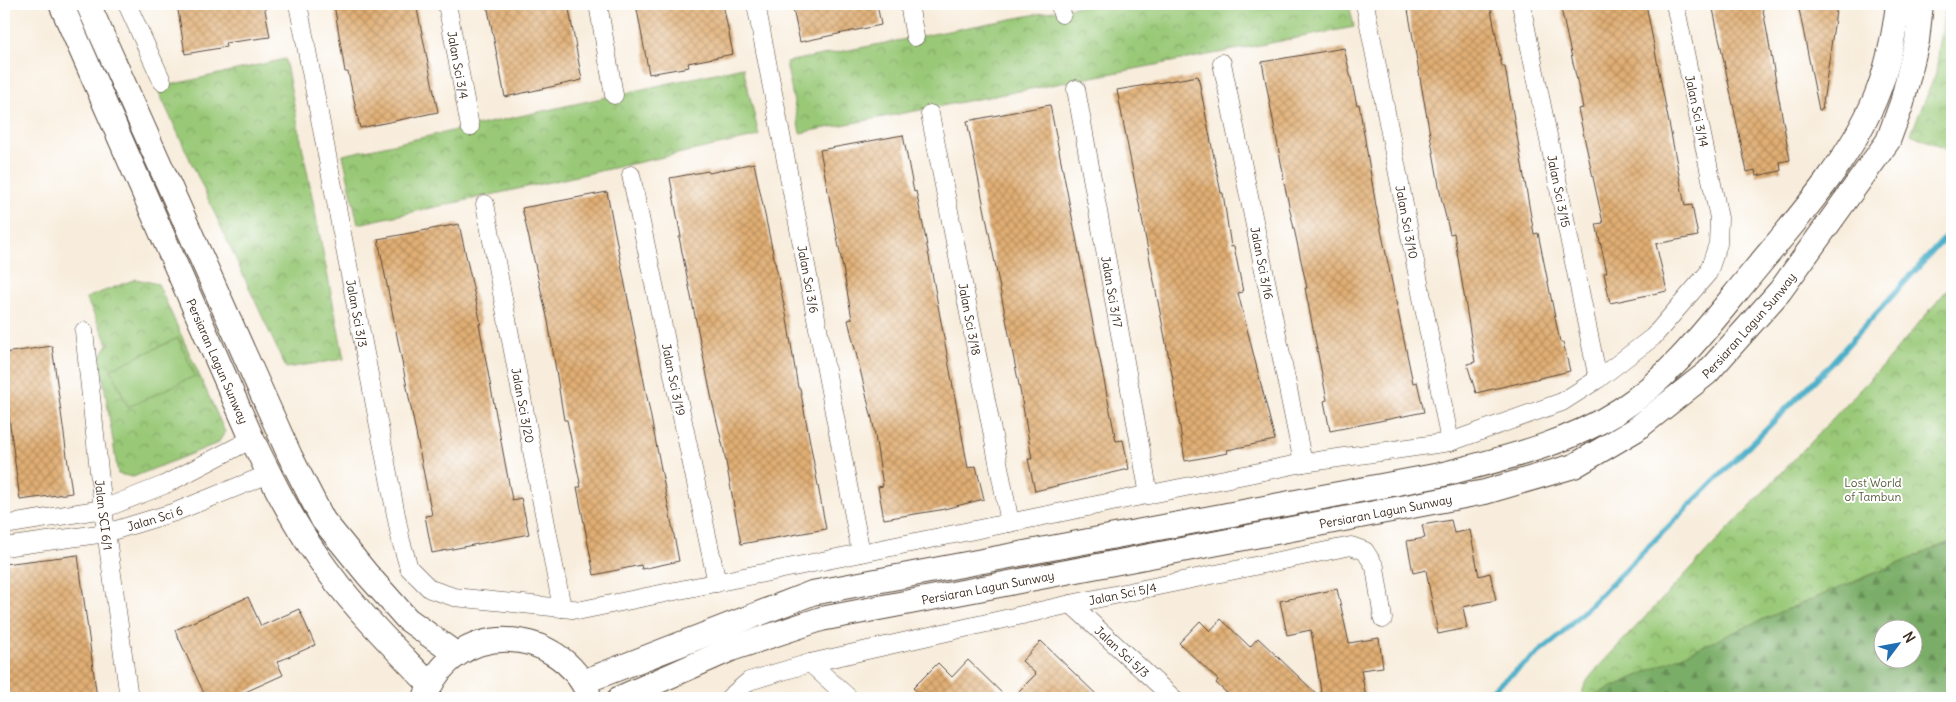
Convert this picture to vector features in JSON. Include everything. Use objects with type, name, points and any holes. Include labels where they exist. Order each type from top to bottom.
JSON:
[{"type":"main road","name":"Persiaran Lagun Sunway","points":[[61,4],[252,439],[283,503],[318,557],[427,692],[441,669],[456,655],[482,643],[511,639],[539,645],[564,660],[586,690],[812,593],[1440,474],[1520,454],[1574,435],[1620,410],[1663,376],[1701,335],[1806,208],[1850,146],[1875,100],[1884,76],[1894,37],[1898,4]]},
{"type":"main road","points":[[88,4],[286,447],[323,520],[366,574],[407,619],[456,655]]},
{"type":"main road","name":"Persiaran Lagun Sunway","points":[[620,698],[731,648],[820,619],[1485,492],[1574,466],[1634,430],[1707,373],[1780,291],[1888,140],[1902,103],[1917,41],[1921,4]]},
{"type":"main road","points":[[975,562],[982,588]]},
{"type":"street","points":[[127,4],[162,81]]},
{"type":"street","name":"Jalan Sci 3/3","points":[[298,4],[401,541],[409,568],[430,589],[454,597],[582,610],[1149,494]]},
{"type":"street","name":"Jalan Sci 3/4","points":[[447,4],[470,126]]},
{"type":"street","points":[[598,4],[614,94]]},
{"type":"street","name":"Jalan Sci 3/6","points":[[756,4],[860,553]]},
{"type":"street","points":[[909,4],[915,37]]},
{"type":"street","name":"Jalan Sci 3/10","points":[[1365,4],[1450,442]]},
{"type":"street","name":"Jalan Sci 3/15","points":[[1521,4],[1598,379]]},
{"type":"street","name":"Jalan Sci 3/14","points":[[1149,494],[1302,463],[1450,442],[1562,402],[1598,379],[1653,337],[1708,273],[1718,244],[1719,218],[1675,4]]},
{"type":"street","name":"Jalan Sci 3/16","points":[[1222,63],[1302,463]]},
{"type":"street","name":"Jalan Sci 3/17","points":[[1076,88],[1149,494]]},
{"type":"street","name":"Jalan Sci 3/18","points":[[930,114],[1010,523]]},
{"type":"street","name":"Jalan Sci 3/19","points":[[631,175],[717,582]]},
{"type":"street","name":"Jalan Sci 3/20","points":[[484,204],[562,608]]},
{"type":"street","name":"Jalan SCI 6/1","points":[[84,331],[103,509],[129,698]]},
{"type":"street","name":"Jalan Sci 6","points":[[4,525],[103,509],[164,485],[252,439]]},
{"type":"street","name":"Jalan Sci 6","points":[[4,548],[106,533],[175,512],[269,474]]},
{"type":"street","name":"Jalan Sci 5/4","points":[[729,698],[749,681],[810,663],[1071,604],[1350,546],[1365,551],[1375,567],[1383,619]]},
{"type":"street","name":"Jalan Sci 5/3","points":[[1071,604],[1173,698]]},
{"type":"street","points":[[810,663],[848,698]]},
{"type":"green space","points":[[1090,4],[1349,4],[1354,27],[800,133],[786,62]]},
{"type":"green space","points":[[1945,4],[1952,4],[1952,152],[1911,134],[1936,73]]},
{"type":"green space","points":[[285,59],[344,359],[286,368],[157,88]]},
{"type":"green space","points":[[743,67],[759,136],[358,224],[343,155]]},
{"type":"green space","points":[[136,279],[158,284],[225,432],[218,443],[133,477],[118,474],[100,357],[108,344],[86,298]]},
{"type":"green space","name":"Lost World of Tambun","points":[[1952,284],[1952,541],[1754,623],[1588,698],[1582,696],[1590,676],[1886,362]]},
{"type":"green space","points":[[178,338],[195,376],[128,407],[111,369]]},
{"type":"green space","points":[[1952,541],[1952,698],[1588,698],[1754,623]]},
{"type":"building","points":[[177,4],[264,4],[270,37],[225,43],[226,47],[185,54]]},
{"type":"building","points":[[334,4],[416,4],[438,112],[360,128],[348,72],[345,72]]},
{"type":"building","points":[[487,4],[568,4],[582,80],[505,97]]},
{"type":"building","points":[[636,4],[723,4],[733,54],[688,63],[689,67],[649,74]]},
{"type":"building","points":[[792,4],[877,4],[881,25],[800,42]]},
{"type":"building","points":[[1407,4],[1490,4],[1502,67],[1505,67],[1534,234],[1538,233],[1560,342],[1563,342],[1570,371],[1476,393],[1467,364],[1475,362],[1454,233],[1450,234],[1441,197]]},
{"type":"building","points":[[1560,4],[1646,4],[1685,206],[1692,205],[1698,236],[1656,244],[1667,291],[1610,303],[1604,273],[1607,272],[1596,224],[1603,223],[1578,109],[1583,108]]},
{"type":"building","points":[[1712,4],[1762,4],[1790,160],[1780,162],[1781,171],[1756,176],[1755,170],[1747,172]]},
{"type":"building","points":[[1798,4],[1837,4],[1822,110],[1819,110]]},
{"type":"building","points":[[1344,48],[1357,105],[1359,104],[1376,206],[1413,383],[1417,382],[1424,412],[1330,431],[1324,401],[1327,400],[1305,288],[1307,288],[1283,178],[1262,62]]},
{"type":"building","points":[[1198,76],[1221,193],[1223,193],[1231,247],[1234,246],[1243,292],[1238,293],[1275,440],[1227,450],[1228,453],[1185,461],[1172,374],[1117,90]]},
{"type":"building","points":[[1050,105],[1116,441],[1123,440],[1129,469],[1035,491],[1028,459],[1032,459],[1021,395],[967,121]]},
{"type":"building","points":[[903,135],[914,192],[916,191],[925,235],[968,468],[976,466],[984,499],[940,510],[884,519],[878,487],[883,486],[873,423],[848,320],[852,319],[820,150]]},
{"type":"building","points":[[754,163],[787,319],[798,388],[800,388],[826,529],[741,544],[724,451],[679,237],[681,237],[670,178],[708,171],[709,173]]},
{"type":"building","points":[[607,192],[679,561],[642,569],[641,565],[594,575],[577,487],[581,487],[567,420],[564,420],[548,321],[522,208]]},
{"type":"building","points":[[459,224],[481,324],[479,324],[512,500],[521,498],[529,534],[432,553],[425,516],[432,515],[378,239]]},
{"type":"building","points":[[52,346],[72,493],[20,500],[4,380],[4,353]]},
{"type":"building","points":[[1451,520],[1454,533],[1470,530],[1479,576],[1490,573],[1496,600],[1463,607],[1467,628],[1438,634],[1426,570],[1413,573],[1407,541],[1425,538],[1422,525]]},
{"type":"building","points":[[78,555],[97,698],[4,698],[4,564]]},
{"type":"building","points":[[1337,589],[1349,643],[1379,638],[1383,667],[1361,670],[1366,698],[1322,698],[1311,630],[1287,635],[1280,601]]},
{"type":"building","points":[[248,597],[261,626],[299,609],[315,645],[277,662],[283,675],[232,698],[206,698],[175,630]]},
{"type":"building","points":[[1221,619],[1250,647],[1258,638],[1321,698],[1232,698],[1216,683],[1218,680],[1179,643],[1200,621],[1210,631]]},
{"type":"building","points":[[1041,641],[1100,698],[1012,698],[1036,674],[1022,661]]},
{"type":"building","points":[[968,660],[1007,698],[924,698],[913,688],[938,663],[952,677]]},
{"type":"waterway","points":[[1482,698],[1557,638],[1825,370],[1952,230]]}]
